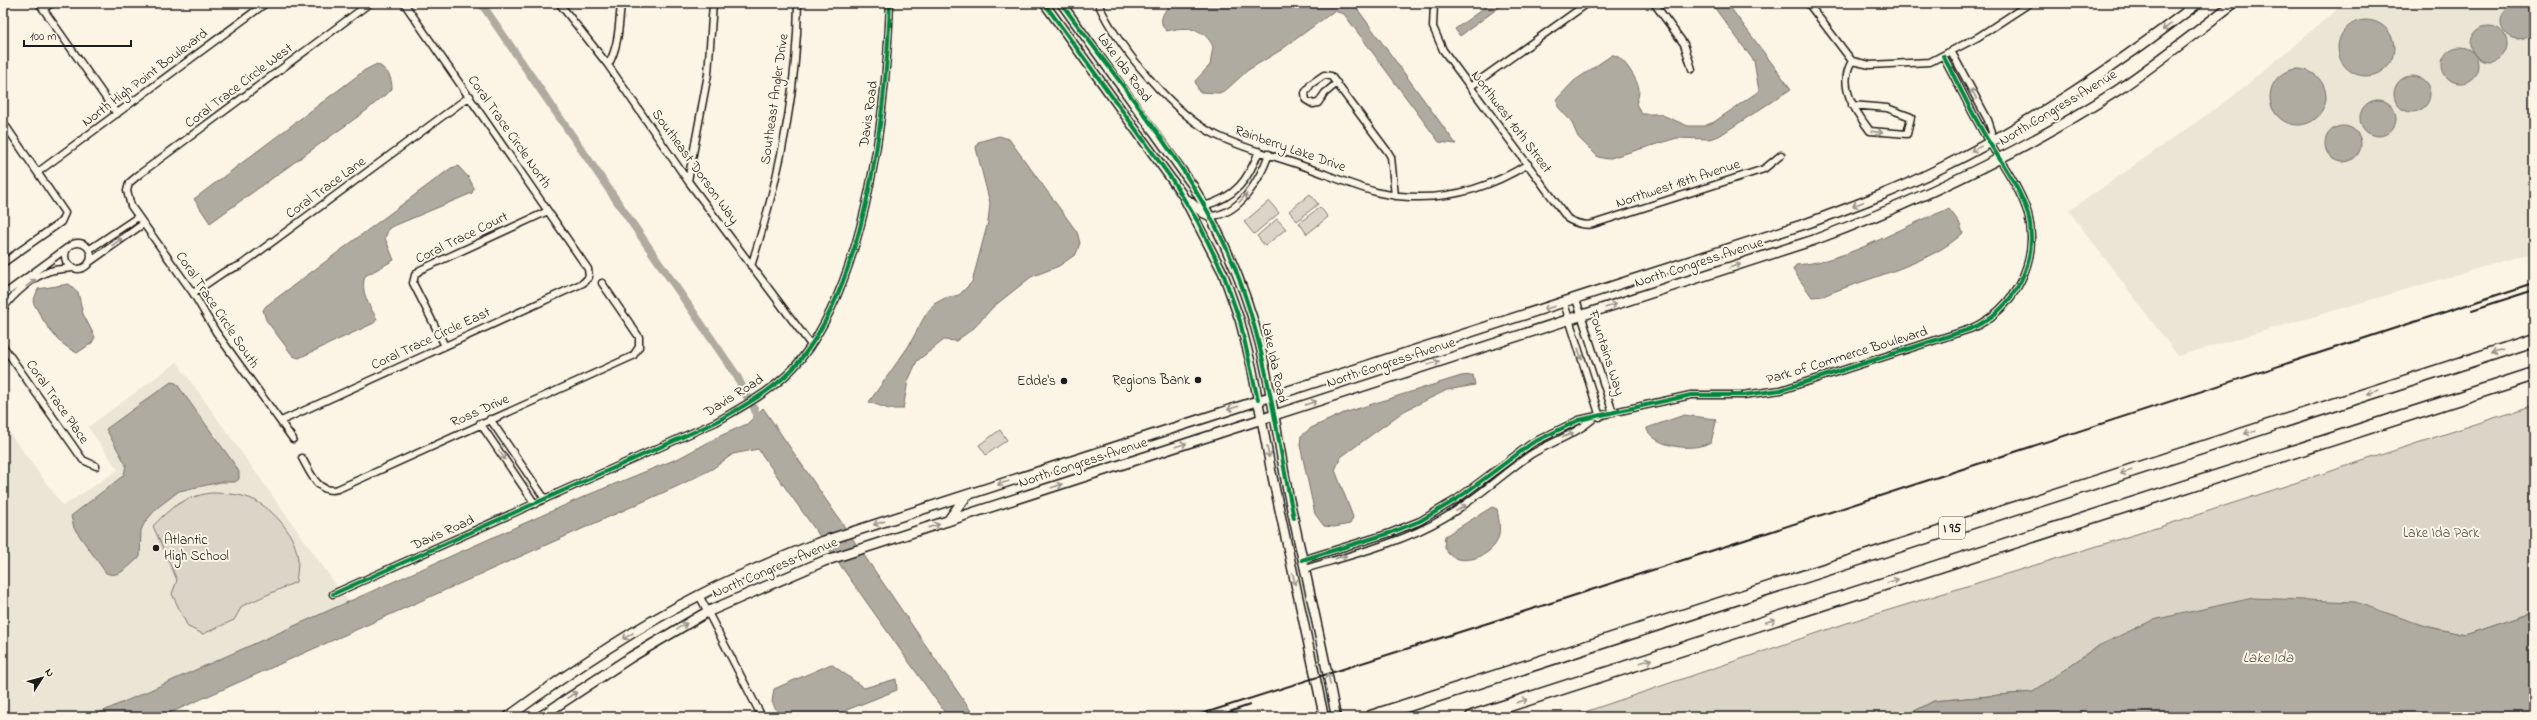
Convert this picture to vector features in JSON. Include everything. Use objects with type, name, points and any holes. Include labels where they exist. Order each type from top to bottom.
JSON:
[{"type":"highway","name":"I 95","points":[[1371,717],[2534,340]]},
{"type":"highway","name":"I 95","points":[[1472,717],[2534,374]]},
{"type":"main road","name":"North Congress Avenue","points":[[508,717],[620,641],[699,595],[818,543],[1808,223],[1903,186],[1989,142],[2107,71],[2198,3]]},
{"type":"main road","name":"North Congress Avenue","points":[[540,717],[630,657],[707,612],[824,561],[1814,240],[1911,202],[2001,158],[2119,89],[2234,3]]},
{"type":"main road","points":[[1808,223],[1814,240]]},
{"type":"main road","points":[[948,521],[967,495]]},
{"type":"street","points":[[39,3],[117,114]]},
{"type":"street","points":[[43,9],[52,3]]},
{"type":"street","name":"North High Point Boulevard","points":[[38,172],[266,3]]},
{"type":"street","name":"Coral Trace Circle West","points":[[127,191],[129,183],[141,173],[370,3]]},
{"type":"street","name":"Coral Trace Circle North","points":[[404,3],[470,96],[588,269],[589,277]]},
{"type":"street","name":"Southeast Dorson Way","points":[[559,3],[608,65],[688,181],[811,345]]},
{"type":"street","points":[[608,65],[616,45],[621,3]]},
{"type":"street","points":[[688,181],[696,145],[708,74],[713,3]]},
{"type":"street","name":"Southeast Angler Drive","points":[[751,266],[771,202],[786,127],[796,51],[798,3]]},
{"type":"street","name":"Davis Road","points":[[333,594],[716,422],[769,389],[800,360],[829,318],[837,298],[867,193],[884,96],[890,3]]},
{"type":"street","name":"Lake Ida Road","points":[[1044,3],[1182,194],[1209,242],[1224,277],[1246,344],[1324,717]]},
{"type":"street","name":"Lake Ida Road","points":[[1061,3],[1179,165],[1210,216],[1235,268],[1252,317],[1270,396],[1302,560],[1336,717]]},
{"type":"street","name":"Rainberry Lake Drive","points":[[1098,3],[1113,28],[1148,76],[1177,108],[1218,136],[1379,193],[1395,196],[1421,197],[1460,193],[1492,183],[1528,164]]},
{"type":"street","name":"Northwest 10th Street","points":[[1434,3],[1434,27],[1443,50],[1568,219],[1578,224]]},
{"type":"street","points":[[1470,87],[1588,3]]},
{"type":"street","points":[[1654,3],[1684,44],[1692,69]]},
{"type":"street","points":[[1808,3],[1852,61],[1870,65],[1930,62],[1943,56],[2030,3]]},
{"type":"street","points":[[1059,23],[1072,25],[1082,32]]},
{"type":"street","points":[[1951,51],[1988,120],[1992,132],[1989,142]]},
{"type":"street","name":"Park of Commerce Boulevard","points":[[1302,560],[1390,532],[1420,520],[1458,499],[1532,443],[1579,420],[1593,419],[1691,395],[1743,395],[1781,390],[1970,329],[1984,322],[2004,306],[2019,286],[2030,250],[2028,214],[2001,158],[1989,142],[1943,56]]},
{"type":"street","points":[[1852,61],[1846,70],[1849,100],[1852,105],[1870,131],[1907,134],[1911,117],[1888,108],[1852,105]]},
{"type":"street","points":[[1337,83],[1325,93],[1318,103],[1313,104],[1306,100],[1305,92],[1311,84],[1324,75],[1331,76],[1337,83],[1391,157],[1395,196]]},
{"type":"street","name":"Coral Trace Lane","points":[[193,293],[224,272],[242,265],[470,96]]},
{"type":"street","points":[[3,122],[63,208],[64,218],[3,263]]},
{"type":"street","points":[[1204,206],[1221,201],[1236,190],[1252,172],[1259,150]]},
{"type":"street","points":[[1182,194],[1198,209],[1210,216],[1224,214],[1234,206],[1260,174],[1269,154]]},
{"type":"street","name":"Northwest 18th Avenue","points":[[1578,224],[1593,224],[1764,169],[1781,155]]},
{"type":"street","name":"Coral Trace Circle South","points":[[127,191],[130,202],[138,217],[193,293],[216,332],[293,439]]},
{"type":"street","name":"Coral Trace Court","points":[[445,346],[413,283],[415,275],[420,270],[548,211]]},
{"type":"street","points":[[90,249],[138,217]]},
{"type":"street","points":[[3,309],[13,297],[42,274],[51,270],[72,268],[83,269],[91,260],[143,224]]},
{"type":"street","points":[[3,295],[70,246],[80,243],[90,249]]},
{"type":"street","points":[[70,246],[64,256],[66,263],[72,268]]},
{"type":"street","points":[[90,249],[91,260]]},
{"type":"street","name":"Coral Trace Circle East","points":[[280,421],[583,283],[589,277]]},
{"type":"street","name":"Ross Drive","points":[[302,458],[323,489],[338,489],[632,356],[640,342],[637,333],[602,283]]},
{"type":"street","name":"Fountains Way","points":[[1576,299],[1613,413]]},
{"type":"street","name":"Fountains Way","points":[[1564,303],[1600,417]]},
{"type":"street","name":"Coral Trace Place","points":[[3,346],[83,460],[96,466]]},
{"type":"street","points":[[490,419],[545,499]]},
{"type":"street","name":"Park of Commerce Boulevard","points":[[1304,569],[1398,539],[1444,519],[1481,494],[1519,463],[1558,440],[1582,429],[1593,419]]},
{"type":"street","points":[[480,424],[535,504]]},
{"type":"street","points":[[699,595],[762,717]]},
{"type":"shaded area","points":[[2345,3],[2534,3],[2534,252],[2178,356],[2069,211],[2232,97]]},
{"type":"shaded area","name":"Atlantic High School","points":[[177,362],[349,603],[90,717],[3,717],[3,424],[63,506],[118,470],[88,427]]},
{"type":"green space","points":[[1310,194],[1318,204],[1297,221],[1289,211]]},
{"type":"green space","points":[[1269,201],[1279,213],[1254,234],[1244,222]]},
{"type":"green space","points":[[1320,207],[1328,217],[1307,234],[1299,223]]},
{"type":"green space","points":[[1277,219],[1286,229],[1265,246],[1257,236]]},
{"type":"green space","name":"Lake Ida Park","points":[[2534,405],[2534,612],[2465,635],[2425,626],[2096,647],[2033,692],[1934,701],[1903,717],[1570,717],[1850,622],[2169,524]]},
{"type":"green space","points":[[1000,430],[1007,440],[986,455],[979,445]]},
{"type":"green space","points":[[210,493],[240,495],[256,501],[264,506],[284,526],[294,542],[298,565],[296,582],[242,606],[234,620],[203,634],[188,627],[172,594],[177,580],[153,526],[178,504],[192,497]]},
{"type":"water","points":[[1172,3],[1353,3],[1456,144],[1439,142],[1344,14],[1334,11],[1281,50],[1248,70],[1226,90],[1219,93],[1199,92],[1195,81],[1210,65],[1213,47],[1205,35],[1200,32],[1187,29],[1174,29],[1167,31],[1164,28],[1162,24],[1162,17],[1166,9]]},
{"type":"water","points":[[1491,3],[1505,3],[1460,36],[1455,29]]},
{"type":"water","points":[[1711,3],[1727,3],[1791,89],[1719,136],[1709,139],[1677,138],[1607,159],[1598,157],[1578,137],[1571,121],[1558,107],[1557,99],[1574,81],[1612,55],[1620,58],[1635,79],[1639,89],[1636,104],[1642,114],[1660,114],[1688,126],[1704,126],[1714,122],[1759,91],[1754,61]]},
{"type":"water","points":[[2515,5],[2521,5],[2525,6],[2532,12],[2535,22],[2534,29],[2528,36],[2521,39],[2515,39],[2511,38],[2504,32],[2501,25],[2501,19],[2502,15],[2508,8]]},
{"type":"water","points":[[2366,20],[2381,25],[2389,33],[2394,48],[2389,63],[2381,71],[2366,76],[2351,71],[2343,63],[2338,48],[2343,33],[2351,25]]},
{"type":"water","points":[[2489,26],[2499,29],[2504,34],[2507,44],[2504,54],[2499,59],[2489,62],[2479,59],[2474,54],[2471,44],[2474,34],[2479,29]]},
{"type":"water","points":[[2460,47],[2470,50],[2475,55],[2478,65],[2475,75],[2470,80],[2460,83],[2450,80],[2445,75],[2442,65],[2445,55],[2450,50]]},
{"type":"water","points":[[377,64],[389,74],[392,89],[367,110],[210,223],[194,199],[365,70]]},
{"type":"water","points":[[2298,69],[2313,74],[2321,82],[2326,97],[2321,112],[2313,120],[2298,125],[2283,120],[2275,112],[2270,97],[2275,82],[2283,74]]},
{"type":"water","points":[[2412,76],[2422,79],[2427,84],[2430,94],[2427,104],[2422,109],[2412,112],[2402,109],[2397,104],[2394,94],[2397,84],[2402,79]]},
{"type":"water","points":[[2378,100],[2388,103],[2393,108],[2396,118],[2393,128],[2388,133],[2378,136],[2368,133],[2363,128],[2360,118],[2363,108],[2368,103]]},
{"type":"water","points":[[2343,126],[2353,129],[2358,134],[2361,144],[2358,154],[2353,159],[2343,162],[2333,159],[2328,154],[2325,144],[2328,134],[2333,129]]},
{"type":"water","points":[[999,136],[1009,139],[1077,232],[1080,243],[1076,254],[1059,266],[1031,277],[993,307],[974,328],[956,341],[944,340],[917,361],[908,381],[903,409],[889,409],[869,402],[908,347],[926,314],[934,304],[945,298],[959,295],[972,282],[988,222],[990,203],[976,148],[978,142]]},
{"type":"water","points":[[458,166],[469,178],[474,188],[472,193],[389,228],[385,238],[394,260],[365,276],[364,282],[364,293],[377,319],[374,323],[299,358],[293,356],[266,320],[263,310],[266,306],[451,168]]},
{"type":"water","points":[[1949,209],[1959,222],[1963,233],[1933,254],[1896,270],[1823,296],[1812,297],[1793,270],[1796,265],[1836,257],[1855,250]]},
{"type":"water","points":[[69,284],[78,292],[83,314],[95,337],[92,343],[77,353],[63,344],[51,332],[33,302],[38,289]]},
{"type":"water","points":[[1473,375],[1475,385],[1447,390],[1404,411],[1341,457],[1335,470],[1353,517],[1350,524],[1334,527],[1324,526],[1315,514],[1300,445],[1301,436],[1311,428],[1344,413],[1461,376]]},
{"type":"water","points":[[171,382],[176,383],[235,465],[239,472],[239,479],[235,482],[221,482],[179,491],[157,508],[145,522],[141,530],[140,557],[120,573],[106,573],[74,528],[71,516],[124,475],[126,465],[106,429]]},
{"type":"water","points":[[763,408],[975,717],[948,717],[758,449],[733,454],[712,469],[678,486],[161,717],[90,717],[590,494],[679,458],[720,436],[747,424]]},
{"type":"water","points":[[1684,415],[1715,419],[1716,422],[1711,442],[1695,447],[1676,446],[1659,441],[1647,430],[1647,428]]},
{"type":"water","points":[[1492,507],[1497,509],[1499,535],[1496,543],[1490,550],[1473,559],[1464,560],[1455,558],[1449,554],[1445,547],[1445,536]]},
{"type":"water","name":"Lake Ida","points":[[2253,598],[2355,602],[2425,626],[2465,635],[2534,612],[2534,717],[1903,717],[1934,701],[2033,692],[2096,647],[2153,620]]},
{"type":"water","points":[[831,664],[864,688],[896,679],[897,690],[829,717],[780,717],[772,702],[774,689]]},
{"type":"waterway","points":[[481,3],[737,376],[747,397]]},
{"type":"waterway","points":[[754,408],[761,424]]},
{"type":"railway","points":[[1192,717],[1551,603],[2534,283]]},
{"type":"railway","points":[[2472,310],[2534,290]]},
{"type":"railway","points":[[1214,717],[1250,705]]},
{"type":"cycle path","points":[[333,594],[716,422],[762,395],[793,369],[824,323],[843,282],[858,237],[878,140],[884,92],[890,3]]},
{"type":"cycle path","points":[[1044,3],[1171,178],[1198,222],[1223,273],[1240,321],[1258,400]]},
{"type":"cycle path","points":[[1061,3],[1179,164],[1219,233],[1235,268],[1246,298],[1263,360],[1294,518]]},
{"type":"cycle path","points":[[1302,560],[1390,533],[1420,521],[1457,499],[1532,443],[1579,420],[1691,395],[1743,395],[1781,390],[1970,329],[1986,321],[2011,297],[2020,282],[2027,266],[2031,232],[2025,204],[2016,186],[1983,132],[1943,56]]},
{"type":"place","name":"Regions Bank","points":[[1198,380]]},
{"type":"place","name":"Edde's","points":[[1064,381]]},
{"type":"place","name":"Atlantic High School","points":[[156,548]]}]
